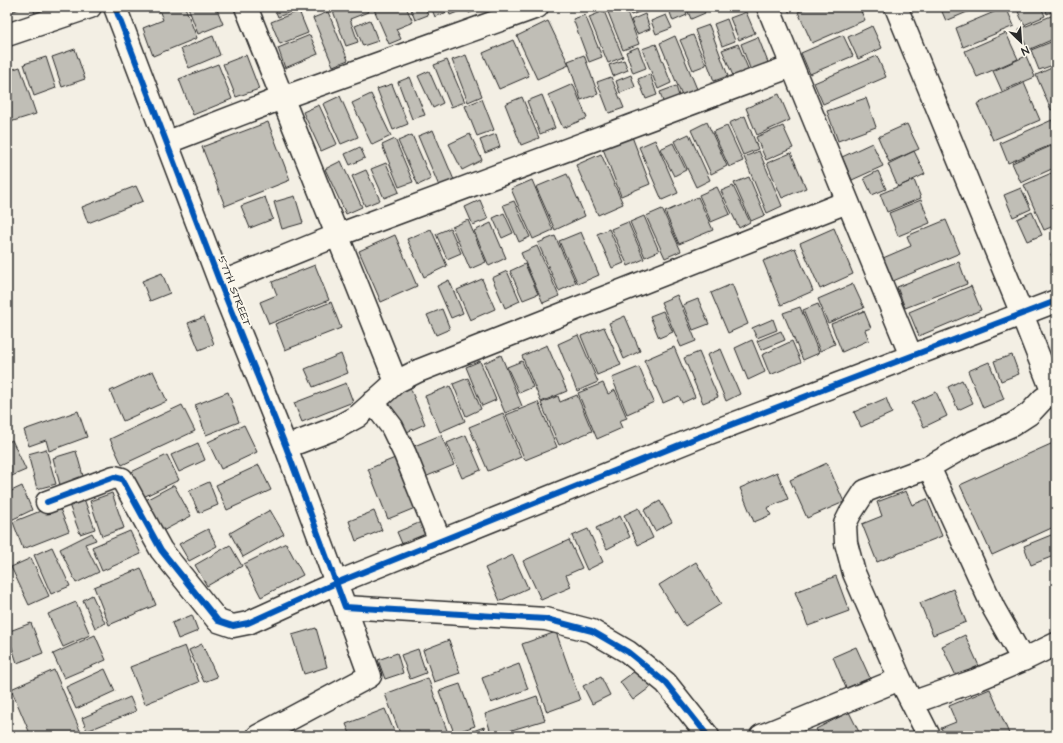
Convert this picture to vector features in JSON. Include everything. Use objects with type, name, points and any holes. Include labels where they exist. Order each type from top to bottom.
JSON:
[{"type":"street","points":[[7,35],[90,7]]},
{"type":"street","name":"57TH STREET","points":[[115,7],[168,142],[220,283],[286,447],[370,676],[258,736]]},
{"type":"street","points":[[246,7],[396,382]]},
{"type":"street","points":[[168,142],[282,98],[537,7]]},
{"type":"street","points":[[768,7],[911,356]]},
{"type":"street","points":[[896,7],[1054,393],[1043,399],[1029,414],[1012,425],[968,445],[929,466],[865,491],[845,524],[846,543],[854,573],[900,678],[914,702],[929,736]]},
{"type":"street","points":[[220,283],[338,235],[792,66]]},
{"type":"street","points":[[286,447],[336,428],[358,416],[396,382],[418,371],[847,202]]},
{"type":"street","points":[[47,502],[114,477],[122,480],[161,550],[218,621],[233,626],[248,623],[336,583],[440,540],[699,437],[1056,301]]},
{"type":"street","points":[[373,402],[392,427],[405,454],[440,540]]},
{"type":"street","points":[[929,466],[994,609],[1023,660]]},
{"type":"street","points":[[345,607],[546,619],[592,632],[628,652],[666,683],[708,736]]},
{"type":"street","points":[[914,702],[974,681],[1056,644]]},
{"type":"street","points":[[762,736],[900,678]]},
{"type":"building","points":[[7,7],[23,7],[7,14]]},
{"type":"building","points":[[32,7],[58,7],[36,15]]},
{"type":"building","points":[[158,7],[185,7],[197,38],[153,56],[143,28],[163,20]]},
{"type":"building","points":[[188,7],[216,7],[223,24],[198,34]]},
{"type":"building","points":[[274,7],[302,7],[278,17]]},
{"type":"building","points":[[343,7],[365,7],[368,12],[350,19],[358,42],[346,46],[333,11]]},
{"type":"building","points":[[373,7],[406,7],[413,22],[396,29],[401,39],[389,44]]},
{"type":"building","points":[[410,7],[425,7],[428,15],[415,20]]},
{"type":"building","points":[[431,7],[445,7],[447,12],[435,17]]},
{"type":"building","points":[[447,7],[464,7],[465,9],[450,15]]},
{"type":"building","points":[[467,7],[484,7],[469,13]]},
{"type":"building","points":[[606,7],[625,7],[639,44],[623,50]]},
{"type":"building","points":[[628,7],[644,7],[645,10],[631,15]]},
{"type":"building","points":[[646,7],[662,7],[648,12]]},
{"type":"building","points":[[668,7],[684,7],[687,15],[673,21]]},
{"type":"building","points":[[686,7],[702,7],[705,13],[691,19]]},
{"type":"building","points":[[787,7],[801,7],[789,12]]},
{"type":"building","points":[[809,7],[859,7],[865,20],[812,43],[798,12]]},
{"type":"building","points":[[940,7],[979,7],[946,21]]},
{"type":"building","points":[[1006,7],[1014,26],[963,47],[956,28]]},
{"type":"building","points":[[1016,7],[1041,7],[1045,16],[1024,25]]},
{"type":"building","points":[[1045,7],[1056,7],[1056,10],[1047,14]]},
{"type":"building","points":[[299,11],[308,33],[280,44],[271,22]]},
{"type":"building","points":[[604,11],[623,57],[608,63],[589,17]]},
{"type":"building","points":[[328,12],[348,60],[333,66],[313,18]]},
{"type":"building","points":[[746,12],[755,33],[739,40],[730,18]]},
{"type":"building","points":[[645,14],[650,29],[637,34],[631,20]]},
{"type":"building","points":[[1056,14],[1056,38],[1028,50],[1019,29]]},
{"type":"building","points":[[585,15],[602,57],[589,62],[573,19]]},
{"type":"building","points":[[666,15],[672,28],[656,34],[651,21]]},
{"type":"building","points":[[727,19],[735,41],[722,46],[714,24]]},
{"type":"building","points":[[370,20],[378,41],[363,46],[355,26]]},
{"type":"building","points":[[548,21],[569,65],[537,79],[517,36]]},
{"type":"building","points":[[709,25],[728,76],[714,81],[695,30]]},
{"type":"building","points":[[872,26],[882,48],[858,59],[848,37]]},
{"type":"building","points":[[1006,33],[1018,59],[977,77],[965,51]]},
{"type":"building","points":[[310,35],[318,54],[285,68],[278,48]]},
{"type":"building","points":[[693,35],[706,65],[693,70],[680,40]]},
{"type":"building","points":[[843,35],[853,56],[810,74],[801,53]]},
{"type":"building","points":[[213,36],[220,55],[189,68],[181,49]]},
{"type":"building","points":[[675,36],[697,89],[682,96],[660,43]]},
{"type":"building","points":[[758,37],[769,65],[751,71],[741,44]]},
{"type":"building","points":[[513,40],[529,76],[499,89],[483,53]]},
{"type":"building","points":[[1056,40],[1056,64],[1039,70],[1031,50]]},
{"type":"building","points":[[656,44],[671,83],[658,89],[642,49]]},
{"type":"building","points":[[738,44],[749,71],[734,78],[722,50]]},
{"type":"building","points":[[638,47],[646,68],[633,73],[626,52]]},
{"type":"building","points":[[75,49],[85,79],[62,87],[52,57]]},
{"type":"building","points":[[246,55],[259,89],[236,97],[223,64]]},
{"type":"building","points":[[466,55],[482,96],[468,102],[452,60]]},
{"type":"building","points":[[584,55],[598,94],[581,100],[568,61]]},
{"type":"building","points":[[877,56],[886,77],[823,104],[814,83]]},
{"type":"building","points":[[1026,56],[1035,77],[1002,91],[993,71]]},
{"type":"building","points":[[46,57],[56,88],[34,96],[24,64]]},
{"type":"building","points":[[447,60],[465,102],[451,107],[434,65]]},
{"type":"building","points":[[624,60],[628,70],[613,76],[609,65]]},
{"type":"building","points":[[218,64],[232,99],[193,115],[179,79]]},
{"type":"building","points":[[1056,66],[1056,108],[1051,110],[1036,75]]},
{"type":"building","points":[[20,67],[36,114],[7,123],[7,71]]},
{"type":"building","points":[[429,71],[443,103],[433,108],[418,76]]},
{"type":"building","points":[[650,74],[657,95],[646,99],[638,79]]},
{"type":"building","points":[[631,75],[635,87],[620,93],[616,81]]},
{"type":"building","points":[[410,77],[425,115],[412,119],[398,82]]},
{"type":"building","points":[[611,77],[624,108],[609,113],[597,82]]},
{"type":"building","points":[[1024,83],[1040,120],[993,140],[977,104]]},
{"type":"building","points":[[392,84],[408,124],[393,130],[377,89]]},
{"type":"building","points":[[573,84],[587,118],[563,128],[548,95]]},
{"type":"building","points":[[676,86],[679,96],[663,102],[660,92]]},
{"type":"building","points":[[371,94],[391,136],[372,145],[352,103]]},
{"type":"building","points":[[779,94],[790,120],[757,135],[746,108]]},
{"type":"building","points":[[542,95],[555,128],[540,134],[527,101]]},
{"type":"building","points":[[340,96],[358,137],[341,144],[323,104]]},
{"type":"building","points":[[522,97],[539,138],[521,145],[505,104]]},
{"type":"building","points":[[866,98],[876,127],[838,141],[827,111]]},
{"type":"building","points":[[482,99],[494,130],[477,136],[465,106]]},
{"type":"building","points":[[319,105],[337,144],[321,151],[303,112]]},
{"type":"building","points":[[745,116],[758,149],[743,155],[729,123]]},
{"type":"building","points":[[1052,120],[1056,130],[1056,143],[1008,163],[1000,143]]},
{"type":"building","points":[[268,122],[290,180],[225,206],[202,147]]},
{"type":"building","points":[[707,122],[727,166],[711,174],[691,130]]},
{"type":"building","points":[[907,124],[919,149],[889,162],[878,137]]},
{"type":"building","points":[[727,126],[743,161],[729,167],[713,132]]},
{"type":"building","points":[[783,126],[793,148],[766,160],[756,137]]},
{"type":"building","points":[[433,130],[454,180],[439,186],[418,136]]},
{"type":"building","points":[[470,134],[482,160],[462,170],[449,144]]},
{"type":"building","points":[[496,134],[500,147],[485,153],[480,140]]},
{"type":"building","points":[[631,134],[650,184],[621,196],[602,146]]},
{"type":"building","points":[[689,134],[710,180],[696,187],[674,141]]},
{"type":"building","points":[[412,135],[431,179],[418,185],[398,141]]},
{"type":"building","points":[[395,139],[413,182],[399,187],[382,145]]},
{"type":"building","points":[[655,140],[678,193],[662,200],[639,147]]},
{"type":"building","points":[[673,143],[686,170],[674,176],[660,149]]},
{"type":"building","points":[[872,143],[883,166],[852,180],[842,157]]},
{"type":"building","points":[[1051,146],[1056,157],[1056,167],[1021,183],[1012,163]]},
{"type":"building","points":[[360,147],[365,158],[350,165],[345,154]]},
{"type":"building","points":[[759,151],[782,206],[767,213],[744,157]]},
{"type":"building","points":[[914,151],[925,174],[898,187],[888,164]]},
{"type":"building","points":[[791,153],[806,188],[782,198],[767,163]]},
{"type":"building","points":[[601,154],[623,204],[598,215],[576,165]]},
{"type":"building","points":[[341,161],[362,207],[346,214],[325,169]]},
{"type":"building","points":[[386,163],[399,192],[384,198],[371,169]]},
{"type":"building","points":[[366,170],[380,200],[365,206],[352,176]]},
{"type":"building","points":[[878,171],[886,189],[872,195],[864,178]]},
{"type":"building","points":[[1056,171],[1056,225],[1044,230],[1024,185]]},
{"type":"building","points":[[567,174],[585,216],[555,230],[536,187]]},
{"type":"building","points":[[749,177],[765,215],[751,221],[734,183]]},
{"type":"building","points":[[532,180],[553,230],[533,239],[511,189]]},
{"type":"building","points":[[914,180],[921,198],[887,212],[880,194]]},
{"type":"building","points":[[136,186],[143,201],[88,223],[82,207]]},
{"type":"building","points":[[733,186],[750,222],[739,228],[721,191]]},
{"type":"building","points":[[717,187],[730,214],[711,222],[699,195]]},
{"type":"building","points":[[1021,188],[1031,209],[1013,217],[1004,195]]},
{"type":"building","points":[[295,196],[303,223],[282,229],[274,202]]},
{"type":"building","points":[[265,197],[273,219],[250,228],[241,206]]},
{"type":"building","points":[[698,197],[713,230],[679,244],[665,212]]},
{"type":"building","points":[[480,200],[488,219],[473,225],[465,207]]},
{"type":"building","points":[[921,200],[930,223],[898,236],[889,213]]},
{"type":"building","points":[[514,201],[530,237],[519,242],[503,205]]},
{"type":"building","points":[[662,209],[681,251],[665,258],[646,216]]},
{"type":"building","points":[[1032,212],[1042,235],[1027,241],[1017,219]]},
{"type":"building","points":[[504,213],[513,233],[502,238],[493,218]]},
{"type":"building","points":[[644,216],[659,251],[645,257],[630,222]]},
{"type":"building","points":[[468,220],[486,262],[470,269],[452,227]]},
{"type":"building","points":[[946,220],[960,253],[893,281],[883,258],[911,246],[907,236]]},
{"type":"building","points":[[628,222],[644,259],[628,266],[611,229]]},
{"type":"building","points":[[491,223],[506,258],[489,266],[474,231]]},
{"type":"building","points":[[450,228],[461,253],[447,259],[436,234]]},
{"type":"building","points":[[834,228],[853,274],[820,289],[800,243]]},
{"type":"building","points":[[431,229],[447,266],[424,277],[407,239]]},
{"type":"building","points":[[609,229],[624,263],[612,268],[597,234]]},
{"type":"building","points":[[581,232],[599,275],[578,284],[559,241]]},
{"type":"building","points":[[395,235],[417,286],[381,302],[359,251]]},
{"type":"building","points":[[555,236],[576,283],[559,291],[538,243]]},
{"type":"building","points":[[537,246],[559,296],[543,303],[521,253]]},
{"type":"building","points":[[795,248],[813,291],[781,305],[763,261]]},
{"type":"building","points":[[1056,252],[1056,265],[1051,254]]},
{"type":"building","points":[[959,262],[967,284],[905,308],[897,287]]},
{"type":"building","points":[[525,264],[538,294],[523,300],[510,271]]},
{"type":"building","points":[[315,265],[329,300],[269,324],[260,302],[277,295],[272,282]]},
{"type":"building","points":[[507,271],[520,301],[505,308],[492,278]]},
{"type":"building","points":[[162,273],[170,293],[150,301],[142,281]]},
{"type":"building","points":[[482,279],[495,309],[470,320],[457,290]]},
{"type":"building","points":[[449,280],[463,313],[451,318],[437,286]]},
{"type":"building","points":[[732,284],[748,324],[728,333],[711,293]]},
{"type":"building","points":[[853,284],[864,308],[828,323],[818,299]]},
{"type":"building","points":[[971,286],[981,310],[919,336],[909,312]]},
{"type":"building","points":[[677,295],[696,341],[681,347],[661,302]]},
{"type":"building","points":[[698,299],[709,324],[693,330],[683,305]]},
{"type":"building","points":[[331,302],[341,328],[285,350],[275,324]]},
{"type":"building","points":[[818,304],[835,344],[820,351],[803,310]]},
{"type":"building","points":[[800,307],[819,353],[803,360],[783,313]]},
{"type":"building","points":[[442,309],[450,329],[436,335],[427,315]]},
{"type":"building","points":[[663,311],[673,332],[659,338],[650,316]]},
{"type":"building","points":[[864,311],[871,328],[865,330],[869,340],[842,352],[831,324]]},
{"type":"building","points":[[625,316],[640,351],[624,359],[609,323]]},
{"type":"building","points":[[204,317],[214,344],[199,350],[188,323]]},
{"type":"building","points":[[773,319],[777,330],[757,338],[752,328]]},
{"type":"building","points":[[604,327],[621,365],[597,375],[581,336]]},
{"type":"building","points":[[781,331],[785,340],[761,350],[757,341]]},
{"type":"building","points":[[578,335],[598,382],[577,391],[558,344]]},
{"type":"building","points":[[1056,337],[1056,348],[1051,340]]},
{"type":"building","points":[[752,340],[765,372],[748,380],[735,348]]},
{"type":"building","points":[[792,341],[801,362],[770,375],[762,355]]},
{"type":"building","points":[[547,345],[567,391],[541,402],[522,356]]},
{"type":"building","points":[[674,347],[695,397],[682,403],[679,396],[663,403],[644,360]]},
{"type":"building","points":[[721,349],[740,394],[726,401],[707,355]]},
{"type":"building","points":[[699,352],[718,397],[703,403],[684,358]]},
{"type":"building","points":[[341,354],[348,373],[313,387],[305,369]]},
{"type":"building","points":[[501,355],[522,406],[505,413],[484,363]]},
{"type":"building","points":[[1012,355],[1019,374],[1001,381],[994,361]]},
{"type":"building","points":[[480,361],[496,400],[482,406],[466,367]]},
{"type":"building","points":[[522,361],[533,387],[519,393],[507,367]]},
{"type":"building","points":[[989,362],[1004,399],[983,408],[968,371]]},
{"type":"building","points":[[639,367],[654,402],[627,414],[612,378]]},
{"type":"building","points":[[153,371],[167,401],[123,421],[110,391]]},
{"type":"building","points":[[468,378],[481,409],[466,416],[453,384]]},
{"type":"building","points":[[962,380],[973,403],[958,410],[948,387]]},
{"type":"building","points":[[346,383],[353,402],[302,422],[294,403]]},
{"type":"building","points":[[603,383],[608,394],[615,390],[627,418],[619,421],[622,428],[597,439],[578,393]]},
{"type":"building","points":[[409,385],[425,424],[400,435],[386,404]]},
{"type":"building","points":[[450,386],[465,421],[440,432],[425,396]]},
{"type":"building","points":[[228,392],[239,422],[206,435],[195,405]]},
{"type":"building","points":[[936,392],[947,416],[924,427],[912,403]]},
{"type":"building","points":[[577,395],[592,431],[559,445],[541,403],[558,396],[560,402]]},
{"type":"building","points":[[886,398],[892,413],[861,427],[854,412]]},
{"type":"building","points":[[538,402],[557,447],[525,460],[506,415]]},
{"type":"building","points":[[182,405],[195,431],[122,465],[110,439]]},
{"type":"building","points":[[78,411],[87,437],[49,451],[46,440],[29,446],[24,430]]},
{"type":"building","points":[[503,413],[521,457],[488,471],[469,427]]},
{"type":"building","points":[[244,425],[257,452],[221,469],[208,442]]},
{"type":"building","points":[[441,435],[454,465],[420,479],[407,449]]},
{"type":"building","points":[[466,435],[481,470],[462,478],[447,443]]},
{"type":"building","points":[[12,440],[26,470],[7,478],[7,443]]},
{"type":"building","points":[[198,443],[205,460],[179,472],[171,455]]},
{"type":"building","points":[[1053,443],[1056,451],[1056,526],[992,555],[960,485]]},
{"type":"building","points":[[46,449],[56,484],[37,489],[28,454]]},
{"type":"building","points":[[76,451],[85,483],[61,489],[53,458]]},
{"type":"building","points":[[167,455],[179,480],[139,499],[127,474]]},
{"type":"building","points":[[395,458],[415,508],[388,519],[368,469]]},
{"type":"building","points":[[827,463],[844,502],[807,518],[790,480]]},
{"type":"building","points":[[259,465],[271,490],[227,510],[216,485]]},
{"type":"building","points":[[777,472],[788,499],[767,508],[771,515],[754,522],[740,488]]},
{"type":"building","points":[[209,482],[218,505],[199,513],[189,491]]},
{"type":"building","points":[[174,485],[191,516],[157,534],[140,503]]},
{"type":"building","points":[[22,486],[32,510],[7,522],[7,493]]},
{"type":"building","points":[[906,491],[912,505],[927,499],[942,536],[877,562],[862,524],[882,516],[877,502]]},
{"type":"building","points":[[112,493],[124,528],[102,536],[90,501]]},
{"type":"building","points":[[83,496],[95,529],[80,534],[68,502]]},
{"type":"building","points":[[660,501],[672,522],[655,531],[644,510]]},
{"type":"building","points":[[58,504],[69,531],[23,549],[13,522]]},
{"type":"building","points":[[639,508],[653,538],[638,545],[624,515]]},
{"type":"building","points":[[270,510],[284,534],[243,557],[230,533]]},
{"type":"building","points":[[374,511],[382,530],[356,541],[349,521]]},
{"type":"building","points":[[620,516],[630,537],[607,549],[596,528]]},
{"type":"building","points":[[426,520],[432,533],[403,546],[397,532]]},
{"type":"building","points":[[208,529],[217,546],[189,561],[179,544]]},
{"type":"building","points":[[588,529],[603,562],[587,570],[572,536]]},
{"type":"building","points":[[130,531],[141,554],[102,571],[92,547]]},
{"type":"building","points":[[92,533],[96,540],[85,544],[99,572],[76,583],[60,549]]},
{"type":"building","points":[[1056,533],[1056,555],[1031,565],[1024,546]]},
{"type":"building","points":[[569,540],[582,568],[566,575],[571,587],[541,600],[523,561]]},
{"type":"building","points":[[286,543],[303,575],[261,597],[244,564]]},
{"type":"building","points":[[230,545],[242,566],[207,586],[195,565]]},
{"type":"building","points":[[52,547],[70,586],[51,594],[34,555]]},
{"type":"building","points":[[513,555],[528,588],[500,601],[485,568]]},
{"type":"building","points":[[31,558],[49,596],[29,605],[11,567]]},
{"type":"building","points":[[696,562],[721,604],[685,626],[659,585]]},
{"type":"building","points":[[141,568],[156,605],[109,625],[94,587]]},
{"type":"building","points":[[836,576],[849,611],[808,626],[795,592]]},
{"type":"building","points":[[953,589],[966,622],[933,635],[920,603]]},
{"type":"building","points":[[92,595],[105,623],[95,628],[83,600]]},
{"type":"building","points":[[76,602],[90,635],[63,647],[48,614]]},
{"type":"building","points":[[192,615],[198,631],[178,639],[172,623]]},
{"type":"building","points":[[31,623],[43,653],[17,663],[7,632]]},
{"type":"building","points":[[316,628],[327,667],[304,674],[292,635]]},
{"type":"building","points":[[556,632],[580,700],[547,712],[522,644]]},
{"type":"building","points":[[95,635],[106,660],[64,678],[53,654]]},
{"type":"building","points":[[965,635],[979,666],[956,676],[942,646]]},
{"type":"building","points":[[449,640],[460,673],[434,682],[423,650]]},
{"type":"building","points":[[202,644],[217,677],[204,682],[189,650]]},
{"type":"building","points":[[185,646],[199,682],[145,704],[130,667]]},
{"type":"building","points":[[856,647],[870,678],[846,688],[833,657]]},
{"type":"building","points":[[418,649],[426,673],[410,679],[401,655]]},
{"type":"building","points":[[397,653],[403,673],[385,679],[378,660]]},
{"type":"building","points":[[519,664],[528,689],[491,703],[482,678]]},
{"type":"building","points":[[639,668],[652,686],[633,700],[620,682]]},
{"type":"building","points":[[105,669],[115,691],[76,709],[66,687]]},
{"type":"building","points":[[54,670],[82,735],[31,736],[11,689]]},
{"type":"building","points":[[601,677],[610,695],[592,704],[583,686]]},
{"type":"building","points":[[428,678],[449,736],[401,736],[385,694]]},
{"type":"building","points":[[460,684],[475,726],[454,733],[439,691]]},
{"type":"building","points":[[990,689],[1010,736],[945,736],[941,728],[956,722],[949,706]]},
{"type":"building","points":[[537,696],[545,720],[492,736],[485,714]]},
{"type":"building","points":[[130,697],[136,711],[87,731],[82,718]]},
{"type":"building","points":[[385,709],[396,736],[351,736],[346,724]]},
{"type":"building","points":[[849,712],[861,736],[820,736],[816,729]]},
{"type":"building","points":[[484,727],[487,736],[459,736]]},
{"type":"cycle path","points":[[115,7],[220,283],[286,447],[345,607],[546,619],[592,631],[628,652],[666,683],[708,736]]},
{"type":"cycle path","points":[[47,502],[114,477],[122,479],[161,550],[218,621],[233,626],[248,623],[336,583],[699,437],[1056,301]]}]
